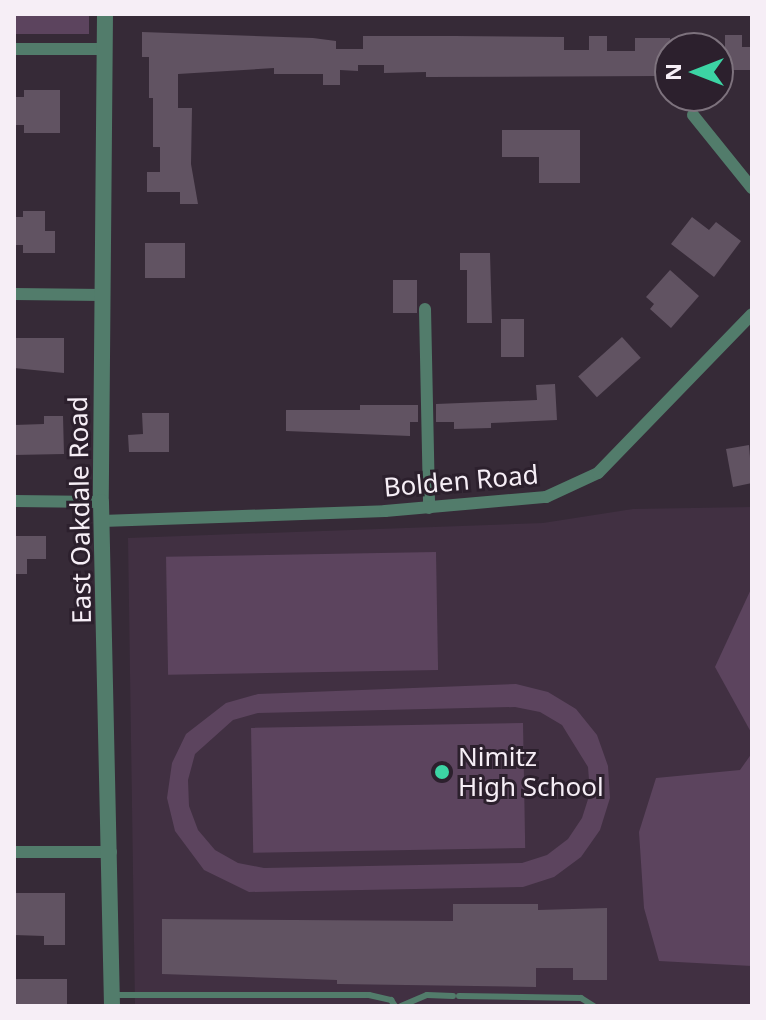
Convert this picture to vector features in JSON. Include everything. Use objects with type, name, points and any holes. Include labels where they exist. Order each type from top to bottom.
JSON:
[{"type":"street","name":"East Oakdale Road","points":[[105,14],[101,502],[112,1001]]},
{"type":"street","points":[[14,49],[104,49]]},
{"type":"street","points":[[693,115],[752,188]]},
{"type":"street","points":[[14,294],[103,295]]},
{"type":"street","points":[[425,309],[429,508]]},
{"type":"street","name":"Bolden Road","points":[[102,521],[429,508],[546,497],[578,485],[598,473],[752,314]]},
{"type":"street","points":[[14,501],[101,502]]},
{"type":"street","points":[[14,852],[111,852]]},
{"type":"lane","points":[[165,995],[165,1006]]},
{"type":"lane","points":[[112,1001],[165,995],[382,996],[395,1006]]},
{"type":"lane","points":[[303,995],[303,1006]]},
{"type":"lane","points":[[401,1006],[427,995],[581,998],[594,1006]]},
{"type":"shaded area","points":[[14,14],[89,14],[89,34],[14,34]]},
{"type":"shaded area","name":"Nimitz High School","points":[[752,507],[752,1006],[135,1006],[128,538],[543,523],[633,509]]},
{"type":"shaded area","points":[[436,552],[438,670],[168,675],[166,557]]},
{"type":"shaded area","points":[[752,587],[752,734],[715,667]]},
{"type":"shaded area","points":[[516,684],[548,692],[576,709],[597,735],[608,766],[610,798],[600,830],[581,857],[554,877],[523,887],[249,892],[204,870],[175,831],[167,798],[172,763],[186,734],[226,703],[258,694]],"holes":[[[515,707],[540,712],[562,725],[588,767],[590,793],[582,818],[568,839],[547,855],[522,863],[264,868],[238,863],[215,850],[198,830],[189,806],[188,780],[195,754],[233,720],[258,713]]]},
{"type":"shaded area","points":[[523,723],[525,848],[253,853],[251,728]]},
{"type":"shaded area","points":[[752,753],[752,966],[659,961],[644,908],[639,832],[656,778],[740,770]]},
{"type":"building","points":[[142,32],[313,38],[336,41],[336,49],[363,49],[363,36],[564,37],[564,50],[589,50],[589,36],[607,36],[607,51],[635,51],[635,38],[654,38],[654,76],[426,77],[426,72],[384,73],[384,65],[358,65],[358,71],[340,70],[340,85],[323,85],[323,74],[274,74],[274,68],[178,74],[178,108],[192,108],[191,164],[198,204],[180,204],[180,192],[147,192],[147,172],[160,172],[160,147],[153,147],[149,57],[142,57]]},
{"type":"building","points":[[734,35],[742,35],[742,47],[752,47],[752,70],[734,70]]},
{"type":"building","points":[[24,90],[60,90],[60,133],[24,133],[24,125],[14,125],[14,97],[24,97]]},
{"type":"building","points":[[502,130],[580,130],[580,183],[539,183],[539,157],[502,157]]},
{"type":"building","points":[[23,211],[45,211],[45,231],[55,231],[55,253],[23,253],[23,245],[14,245],[14,217],[23,217]]},
{"type":"building","points":[[692,217],[709,230],[716,222],[741,241],[714,277],[671,244]]},
{"type":"building","points":[[145,243],[185,243],[185,278],[145,278]]},
{"type":"building","points":[[460,253],[490,253],[492,323],[467,323],[467,270],[460,270]]},
{"type":"building","points":[[670,270],[699,296],[671,328],[650,309],[654,304],[646,297]]},
{"type":"building","points":[[393,280],[417,280],[417,313],[393,313]]},
{"type":"building","points":[[501,319],[524,319],[524,357],[501,357]]},
{"type":"building","points":[[622,337],[641,358],[597,397],[578,376]]},
{"type":"building","points":[[14,338],[64,338],[64,373],[14,368]]},
{"type":"building","points":[[555,384],[557,420],[491,423],[491,428],[454,429],[454,422],[436,422],[436,404],[537,400],[536,385]]},
{"type":"building","points":[[360,405],[418,405],[418,422],[410,422],[410,436],[286,431],[286,410],[360,410]]},
{"type":"building","points":[[142,413],[169,413],[169,452],[129,452],[128,435],[143,434]]},
{"type":"building","points":[[44,416],[63,416],[64,454],[14,455],[14,425],[44,424]]},
{"type":"building","points":[[749,445],[752,483],[733,487],[726,449]]},
{"type":"building","points":[[14,536],[46,536],[46,559],[27,559],[27,574],[14,574]]},
{"type":"building","points":[[14,893],[65,893],[65,945],[44,945],[44,936],[14,935]]},
{"type":"building","points":[[453,904],[538,904],[538,910],[607,908],[607,980],[573,980],[573,968],[536,968],[536,987],[337,984],[337,980],[162,974],[162,919],[453,921]]},
{"type":"building","points":[[14,979],[67,979],[67,1005],[14,1005]]},
{"type":"place","name":"Nimitz High School","points":[[442,772]]}]
